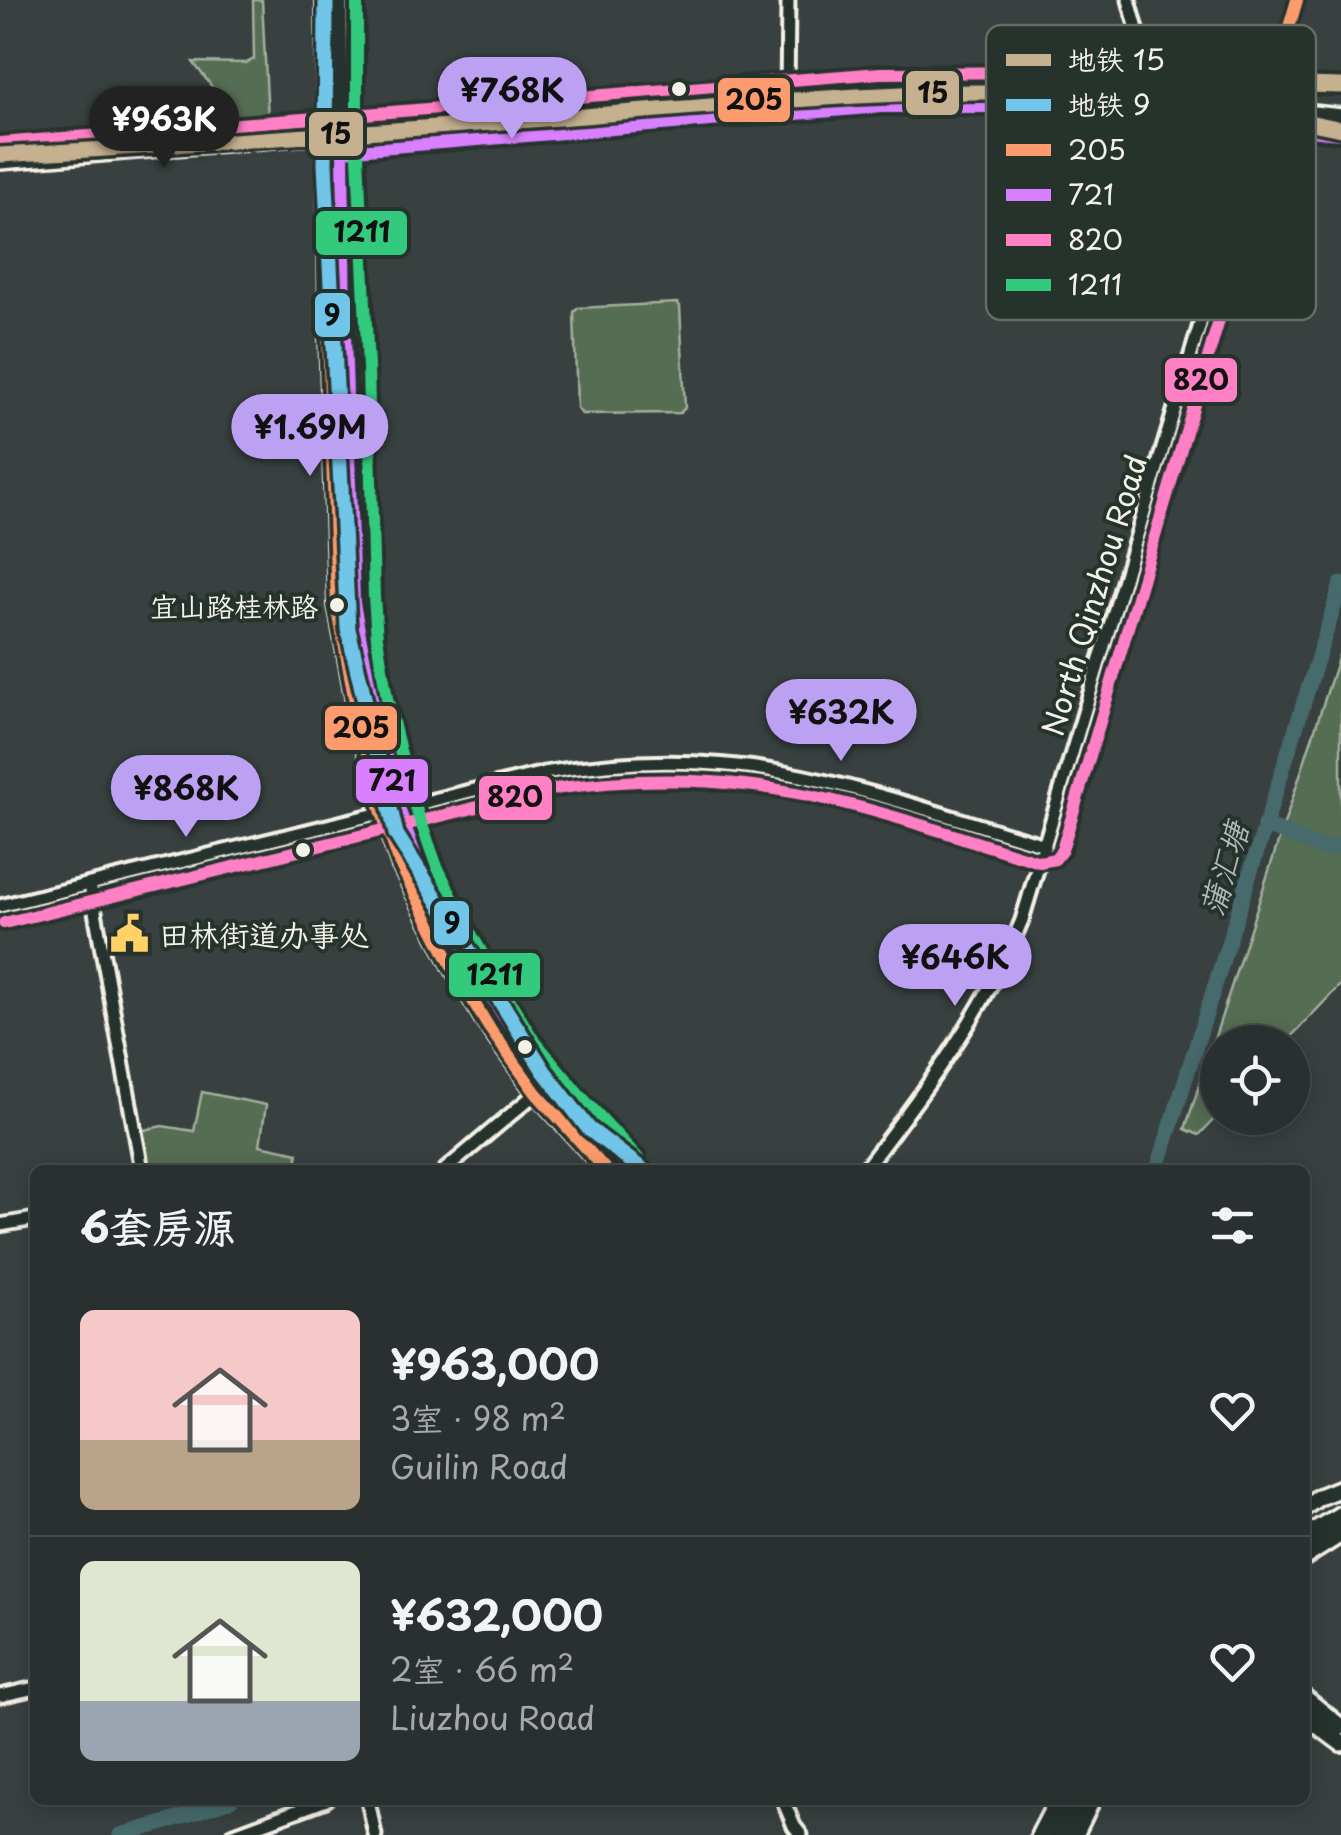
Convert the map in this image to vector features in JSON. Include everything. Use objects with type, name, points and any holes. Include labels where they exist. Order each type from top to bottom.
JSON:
[{"type":"highway","points":[[1310,1521],[1341,1504]]},
{"type":"highway","points":[[1310,1535],[1341,1516]]},
{"type":"highway","points":[[1038,1835],[1056,1805]]},
{"type":"highway","points":[[1058,1835],[1073,1805]]},
{"type":"main road","points":[[326,0],[332,135],[350,349],[360,640],[400,864],[488,1026],[536,1093],[601,1165]]},
{"type":"main road","points":[[332,135],[339,0]]},
{"type":"main road","points":[[0,162],[787,96],[986,89]]},
{"type":"main road","points":[[1316,114],[1341,117]]},
{"type":"main road","points":[[389,810],[434,902],[505,1028],[566,1106],[620,1165]]},
{"type":"main road","points":[[1310,1504],[1341,1488]]},
{"type":"main road","points":[[1310,1555],[1341,1534]]},
{"type":"main road","points":[[1310,1702],[1341,1727]]},
{"type":"main road","points":[[1310,1720],[1341,1743]]},
{"type":"main road","points":[[1038,1835],[1049,1805]]},
{"type":"main road","points":[[1075,1835],[1090,1805]]},
{"type":"street","points":[[787,96],[788,0]]},
{"type":"street","points":[[1129,0],[1136,25]]},
{"type":"street","name":"North Qinzhou Road","points":[[1290,25],[1297,0]]},
{"type":"street","name":"North Qinzhou Road","points":[[868,1165],[947,1060],[995,981],[1022,920],[1202,320]]},
{"type":"street","points":[[0,906],[576,768],[652,762],[752,768],[812,778],[1045,845]]},
{"type":"street","points":[[90,884],[141,1165]]},
{"type":"street","points":[[451,1165],[536,1093]]},
{"type":"street","points":[[0,1225],[30,1220]]},
{"type":"street","points":[[0,1696],[30,1689]]},
{"type":"street","points":[[232,1835],[313,1805]]},
{"type":"street","points":[[369,1805],[374,1835]]},
{"type":"street","points":[[784,1805],[801,1835]]},
{"type":"green space","points":[[253,0],[262,0],[268,119],[239,122],[193,62],[246,63],[254,59]]},
{"type":"green space","points":[[677,303],[685,408],[680,413],[582,414],[577,408],[574,312],[578,308]]},
{"type":"green space","points":[[1341,649],[1341,984],[1302,1025],[1219,1025]]},
{"type":"green space","points":[[1200,1083],[1200,1134],[1185,1129]]},
{"type":"green space","points":[[202,1092],[266,1105],[260,1145],[298,1153],[296,1165],[147,1165],[140,1131],[162,1126],[194,1131]]},
{"type":"waterway","name":"蒲汇塘","points":[[1159,1165],[1341,584]]},
{"type":"waterway","points":[[1264,825],[1324,849],[1341,845]]},
{"type":"waterway","name":"蒲汇塘","points":[[120,1835],[216,1805]]},
{"type":"metro line","name":"9","points":[[326,0],[325,164],[348,629],[396,834],[544,1071],[589,1129],[636,1165]]},
{"type":"metro line","name":"15","points":[[1316,85],[1341,86]]},
{"type":"metro line","name":"15","points":[[0,155],[868,95],[986,92]]},
{"type":"metro line","name":"15","points":[[1316,124],[1341,129]]},
{"type":"transit line","name":"1211","points":[[357,0],[357,135],[374,597],[387,698],[414,803],[436,864],[463,920],[533,1039],[638,1158]]},
{"type":"transit line","name":"205","points":[[1290,25],[1297,0]]},
{"type":"transit line","name":"820","points":[[0,143],[880,73],[986,72]]},
{"type":"transit line","name":"205","points":[[601,1165],[536,1093],[488,1026],[400,864],[382,813],[357,713],[337,605],[325,135],[880,90],[986,89]]},
{"type":"transit line","name":"721","points":[[619,1158],[550,1082],[503,1016],[467,958],[416,857],[399,808],[374,709],[354,603],[343,151],[881,107],[986,107]]},
{"type":"transit line","name":"721","points":[[1316,132],[1339,134]]},
{"type":"transit line","name":"820","points":[[4,923],[547,790],[621,782],[696,781],[783,790],[894,817],[1040,862],[1055,859],[1062,850],[1219,320]]},
{"type":"place","name":"宜山路桂林路","points":[[337,605]]},
{"type":"place","name":"田林街道办事处","points":[[129,933]]}]
